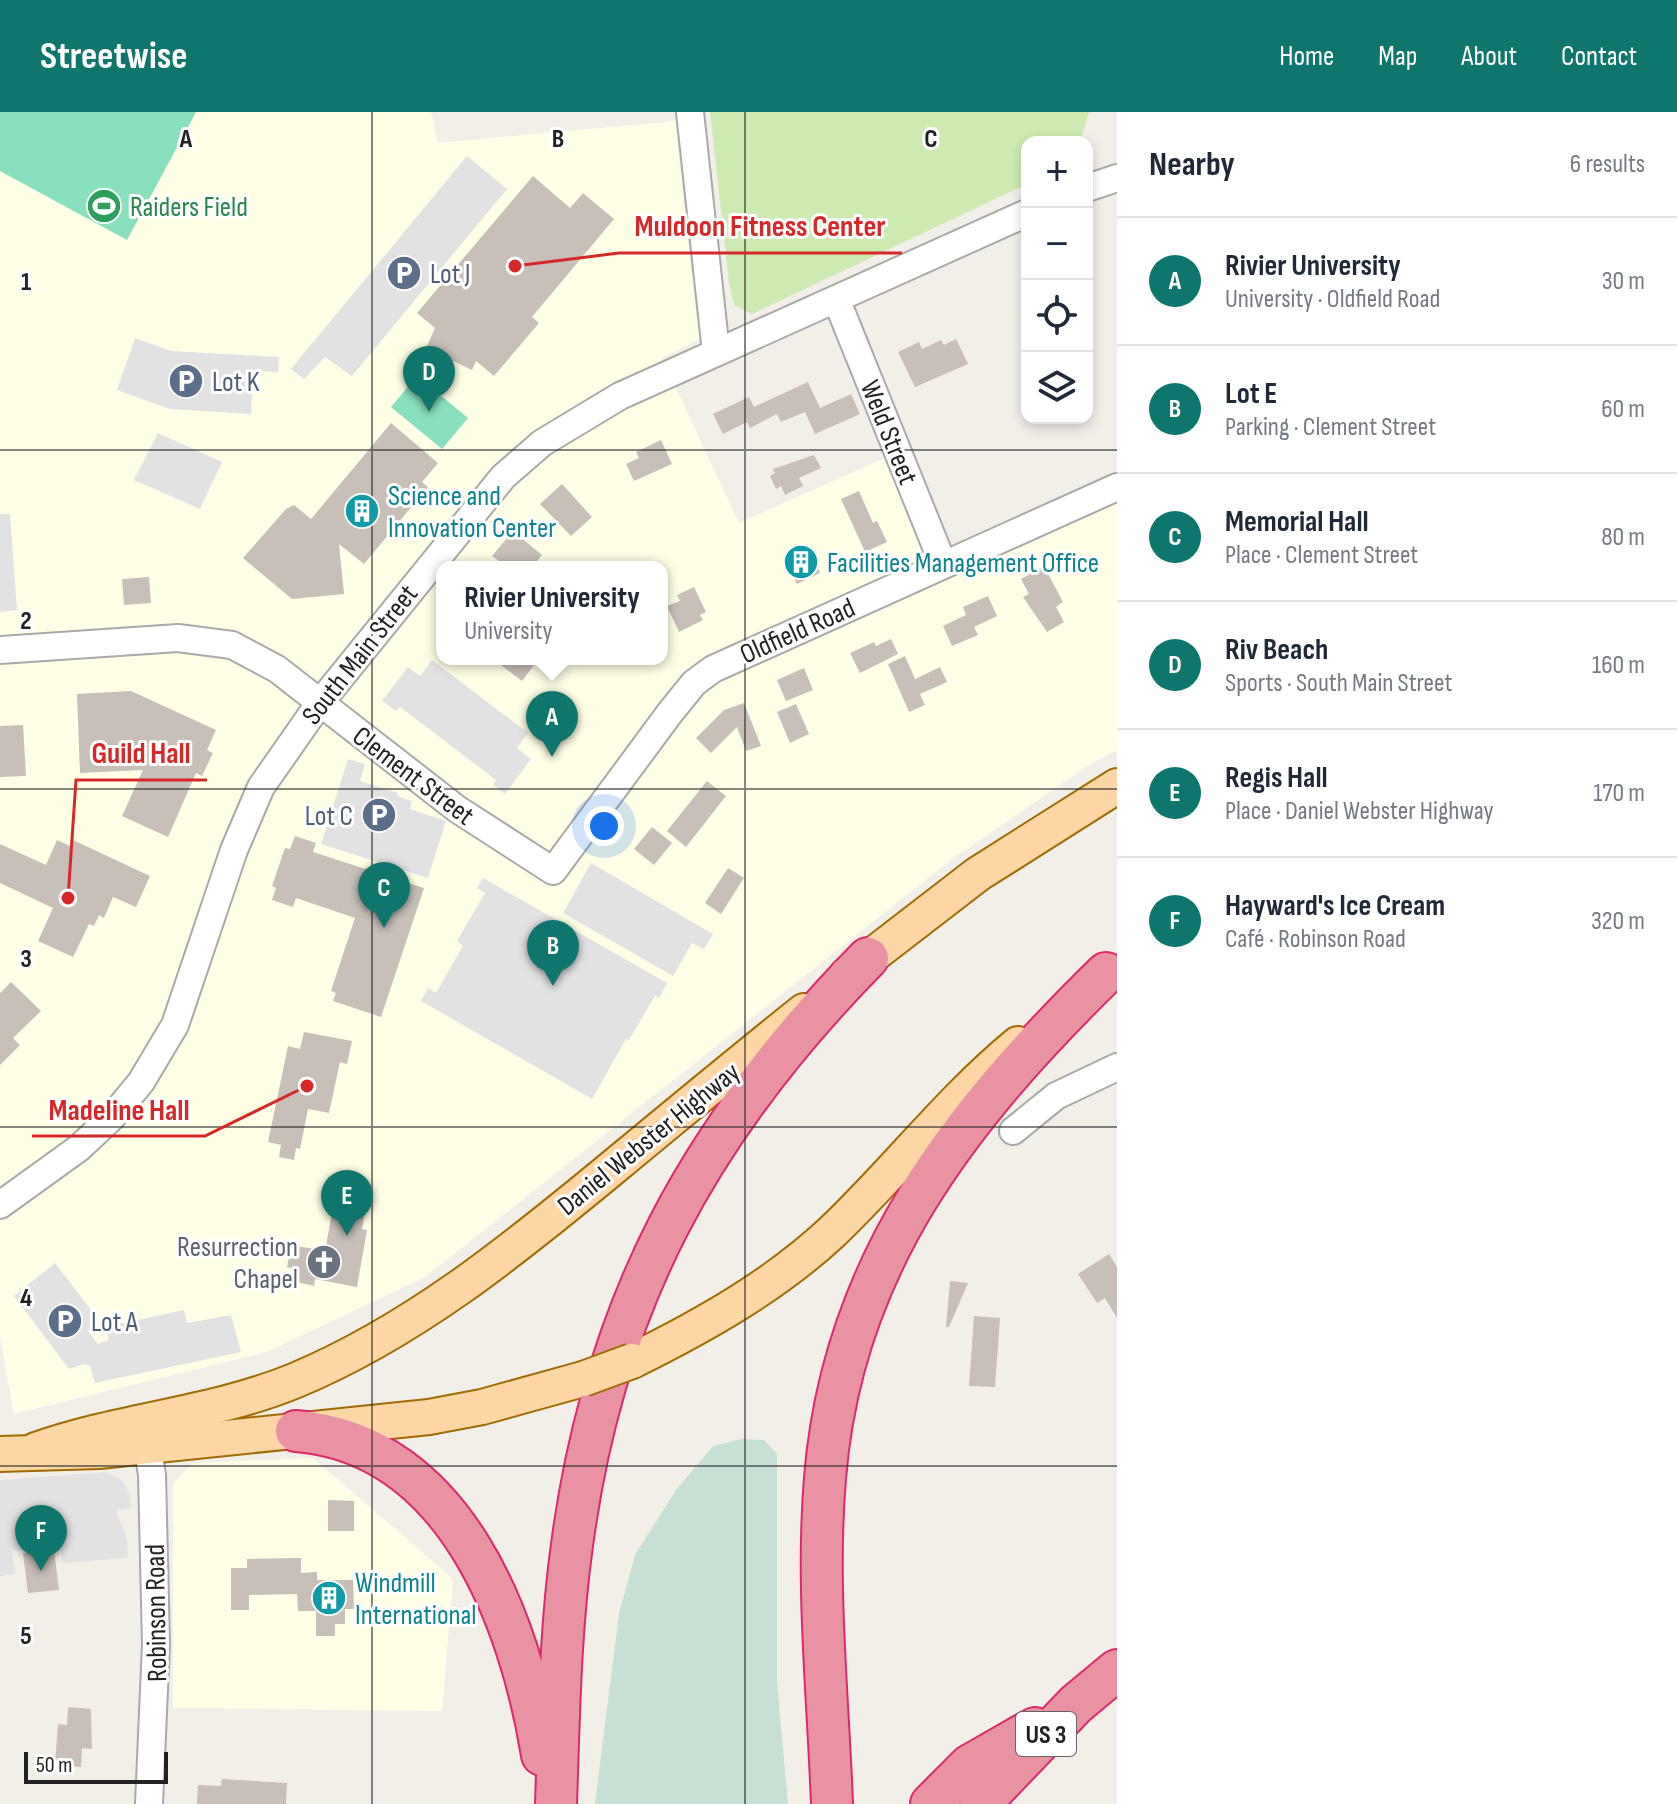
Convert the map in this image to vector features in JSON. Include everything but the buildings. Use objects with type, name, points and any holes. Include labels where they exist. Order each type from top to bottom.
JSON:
[{"type":"highway","points":[[556,1804],[563,1635],[575,1523],[598,1411],[631,1303],[673,1214],[735,1111],[801,1027],[868,958]]},
{"type":"highway","points":[[832,1804],[823,1503],[835,1412],[858,1326],[892,1242],[944,1154],[1011,1071],[1111,969]]},
{"type":"highway","points":[[296,1431],[350,1441],[395,1463],[427,1490],[457,1529],[494,1595],[517,1651],[536,1722],[548,1804]]},
{"type":"highway","name":"US 3","points":[[980,1804],[1076,1704],[1117,1670]]},
{"type":"highway","points":[[931,1804],[970,1765],[1076,1704]]},
{"type":"main road","name":"Daniel Webster Highway","points":[[146,1434],[294,1381],[358,1350],[426,1310],[560,1211],[868,958],[988,867],[1117,786]]},
{"type":"main road","points":[[0,1454],[36,1450],[82,1452],[146,1434],[296,1431],[447,1415],[583,1379],[632,1361],[692,1331],[800,1260],[860,1204],[984,1074],[1111,969]]},
{"type":"street","points":[[690,112],[716,352]]},
{"type":"street","points":[[1093,186],[1117,178]]},
{"type":"street","name":"South Main Street","points":[[0,1205],[88,1141],[141,1082],[179,1013],[251,808],[273,768],[319,704],[483,497],[518,463],[580,418],[716,352],[837,301],[1021,216]]},
{"type":"street","name":"Weld Street","points":[[837,301],[943,564]]},
{"type":"street","name":"Oldfield Road","points":[[553,871],[694,683],[741,654],[1117,487]]},
{"type":"street","name":"Clement Street","points":[[0,650],[202,639],[232,645],[264,660],[457,809],[553,871]]},
{"type":"street","points":[[1013,1131],[1056,1096],[1117,1067]]},
{"type":"street","name":"Robinson Road","points":[[146,1434],[152,1475],[156,1644],[149,1804]]},
{"type":"shaded area","points":[[0,112],[431,112],[438,143],[675,121],[699,339],[662,358],[739,523],[887,457],[941,581],[1117,501],[1117,750],[1090,764],[951,860],[425,1277],[267,1352],[14,1414],[0,1338]]},
{"type":"shaded area","name":"Lot J","points":[[467,156],[507,189],[352,376],[325,357],[304,379],[291,369]]},
{"type":"shaded area","name":"Lot K","points":[[135,338],[171,351],[279,357],[278,372],[253,371],[251,414],[170,409],[117,390]]},
{"type":"shaded area","points":[[158,433],[222,462],[200,509],[134,480]]},
{"type":"shaded area","points":[[0,514],[10,514],[17,610],[0,612]]},
{"type":"shaded area","points":[[432,660],[528,733],[517,748],[531,759],[505,794],[493,785],[496,780],[400,707],[396,711],[382,701],[408,667],[420,676]]},
{"type":"shaded area","name":"Lot C","points":[[348,759],[365,764],[360,781],[398,793],[397,796],[412,801],[410,809],[446,821],[428,878],[321,844]]},
{"type":"shaded area","points":[[591,863],[713,934],[704,949],[692,943],[673,976],[563,913]]},
{"type":"shaded area","points":[[483,878],[667,983],[659,998],[655,996],[629,1040],[626,1039],[592,1099],[421,1001],[428,988],[436,993],[463,946],[457,941],[485,893],[477,888]]},
{"type":"shaded area","name":"Lot A","points":[[55,1263],[98,1319],[88,1331],[98,1344],[109,1340],[105,1327],[184,1310],[187,1323],[231,1315],[241,1352],[95,1383],[90,1366],[84,1364],[69,1369],[14,1296]]},
{"type":"shaded area","points":[[742,1439],[764,1440],[777,1454],[777,1682],[788,1804],[595,1804],[619,1614],[635,1555],[676,1490],[713,1446]]},
{"type":"shaded area","points":[[313,1458],[453,1579],[442,1711],[173,1708],[173,1484],[192,1463]]},
{"type":"shaded area","points":[[105,1472],[122,1480],[129,1493],[131,1508],[116,1510],[127,1539],[128,1558],[62,1563],[60,1544],[12,1551],[15,1574],[0,1576],[0,1480]]},
{"type":"green space","name":"Raiders Field","points":[[0,112],[196,112],[127,240],[0,171]]},
{"type":"green space","points":[[710,112],[1089,112],[1082,136],[1021,136],[1021,187],[752,314],[734,305]]},
{"type":"green space","points":[[417,376],[468,418],[442,449],[391,407]]},
{"type":"place","name":"Raiders Field","points":[[104,206]]},
{"type":"place","name":"Muldoon Fitness Center","points":[[515,266]]},
{"type":"place","name":"Lot J","points":[[404,273]]},
{"type":"place","name":"Lot K","points":[[186,381]]},
{"type":"place","name":"Riv Beach","points":[[429,412]]},
{"type":"place","name":"Science and Innovation Center","points":[[362,511]]},
{"type":"place","name":"Facilities Management Office","points":[[801,562]]},
{"type":"place","name":"Rivier University","points":[[552,757]]},
{"type":"place","name":"Lot C","points":[[379,815]]},
{"type":"place","name":"Guild Hall","points":[[68,898]]},
{"type":"place","name":"Memorial Hall","points":[[384,928]]},
{"type":"place","name":"Lot E","points":[[553,986]]},
{"type":"place","name":"Madeline Hall","points":[[307,1086]]},
{"type":"place","name":"Regis Hall","points":[[347,1236]]},
{"type":"place","name":"Resurrection Chapel","points":[[324,1262]]},
{"type":"place","name":"Lot A","points":[[65,1321]]},
{"type":"place","name":"Hayward's Ice Cream","points":[[41,1571]]},
{"type":"place","name":"Windmill International","points":[[329,1598]]}]
